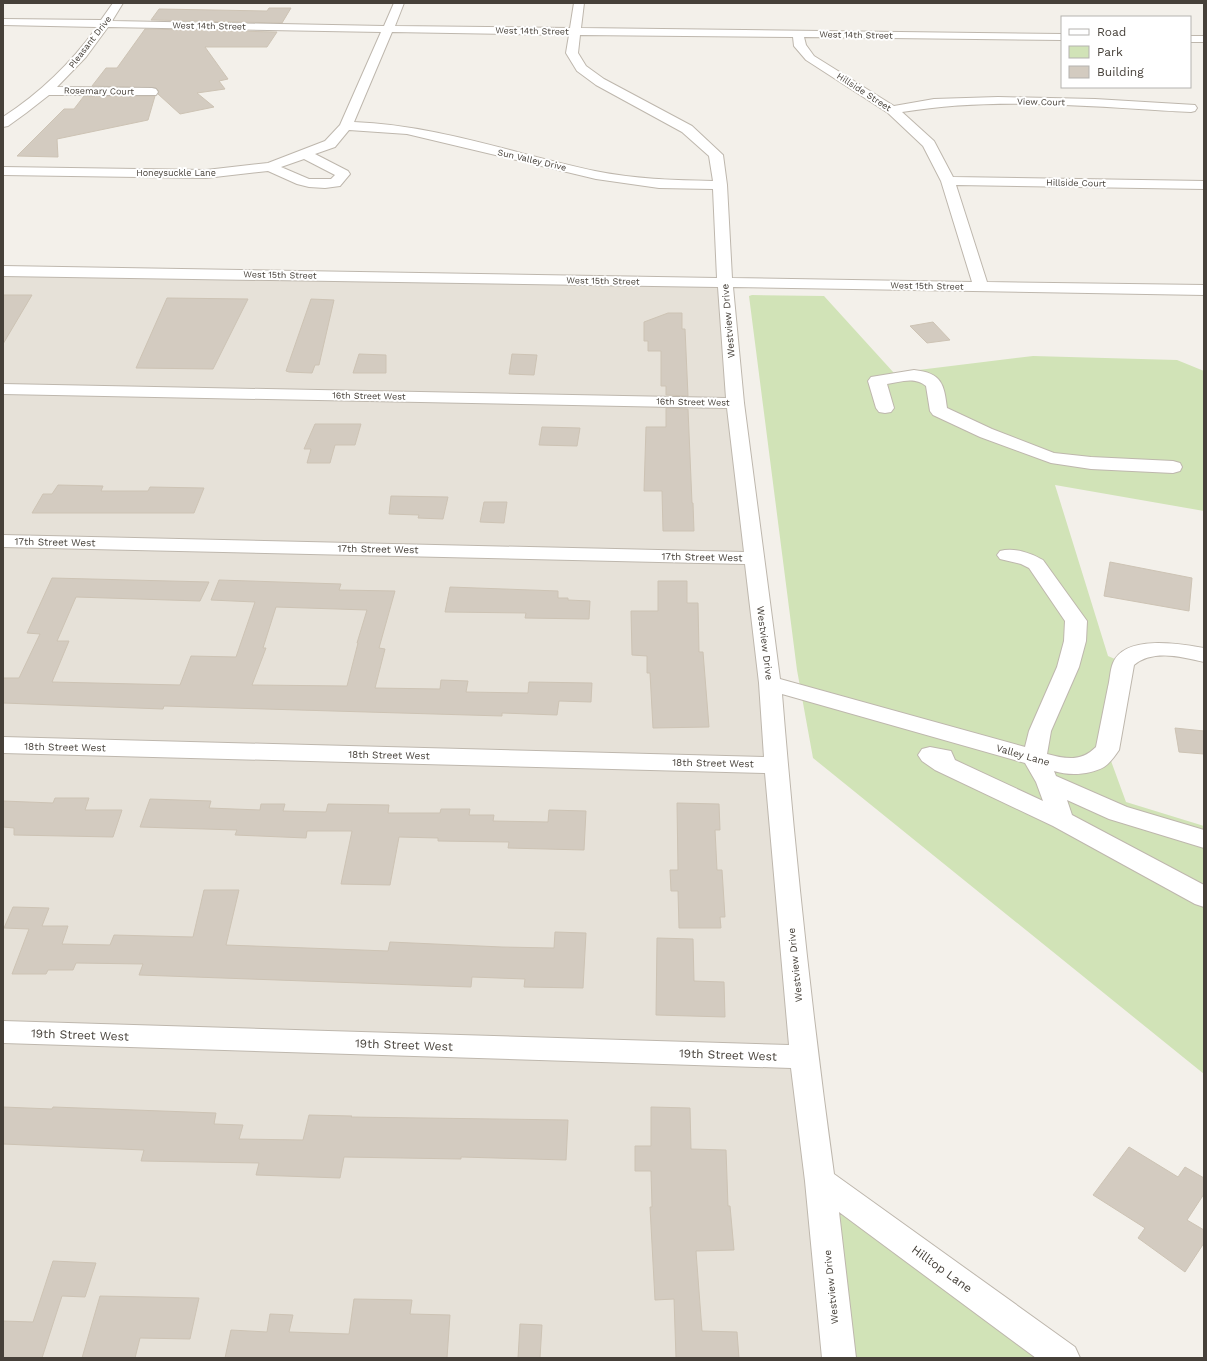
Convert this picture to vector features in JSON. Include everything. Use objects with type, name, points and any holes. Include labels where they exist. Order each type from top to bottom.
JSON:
[{"type":"street","name":"Pleasant Drive","points":[[3,123],[47,91],[77,62],[106,24],[118,3]]},
{"type":"street","name":"Honeysuckle Lane","points":[[3,171],[206,174],[270,167],[330,144],[346,126],[399,3]]},
{"type":"street","name":"Westview Drive","points":[[579,3],[572,53],[581,68],[600,82],[687,129],[716,155],[720,185],[725,283],[735,403],[770,683],[776,765],[804,1057],[820,1181],[838,1358]]},
{"type":"street","name":"West 14th Street","points":[[3,22],[575,32],[1061,37]]},
{"type":"street","name":"Hillside Street","points":[[798,34],[800,46],[810,58],[892,110],[929,144],[948,181],[981,286]]},
{"type":"street","points":[[1191,38],[1204,39]]},
{"type":"street","name":"Rosemary Court","points":[[47,91],[152,92]]},
{"type":"street","name":"View Court","points":[[892,110],[933,103],[983,101],[1066,102],[1191,108]]},
{"type":"street","name":"Sun Valley Drive","points":[[346,126],[407,130],[596,175],[659,184],[720,185]]},
{"type":"street","points":[[270,167],[302,183],[318,185],[335,183],[343,174],[305,154]]},
{"type":"street","name":"Hillside Court","points":[[948,181],[1204,185]]},
{"type":"street","name":"West 15th Street","points":[[3,270],[1204,290]]},
{"type":"street","points":[[885,408],[877,381],[916,375],[932,382],[936,390],[939,411],[986,433],[1051,458],[1091,463],[1173,467]]},
{"type":"street","name":"16th Street West","points":[[3,389],[735,403]]},
{"type":"street","name":"17th Street West","points":[[3,541],[754,558]]},
{"type":"street","points":[[1007,555],[1027,559],[1036,564],[1076,621],[1075,641],[1068,667],[1040,731],[1034,758],[1048,782],[1062,820]]},
{"type":"street","name":"Valley Lane","points":[[770,683],[1059,765],[1080,766],[1096,760],[1107,750],[1124,663],[1135,654],[1154,650],[1180,650],[1204,655]]},
{"type":"street","name":"18th Street West","points":[[3,745],[776,765]]},
{"type":"street","points":[[943,764],[1062,820],[1204,897]]},
{"type":"street","points":[[1048,782],[1118,813],[1204,839]]},
{"type":"street","name":"19th Street West","points":[[3,1032],[804,1057]]},
{"type":"street","name":"Hilltop Lane","points":[[820,1181],[1063,1358]]},
{"type":"shaded area","points":[[3,271],[725,283],[839,1358],[3,1358]]},
{"type":"green space","points":[[749,296],[824,296],[894,373],[1033,356],[1177,360],[1204,371],[1204,511],[1055,485],[1108,656],[1124,663],[1107,750],[1126,802],[1204,826],[1204,1074],[813,758],[797,670]]},
{"type":"green space","points":[[820,1181],[1063,1358],[839,1358]]},
{"type":"building","points":[[269,8],[291,8],[282,23],[151,20],[159,9],[267,11]]},
{"type":"building","points":[[145,29],[277,32],[267,47],[205,47],[228,79],[219,81],[225,89],[197,93],[214,107],[180,114],[158,94],[159,91],[156,88],[92,86],[106,68],[117,68]]},
{"type":"building","points":[[84,96],[155,96],[148,120],[57,139],[58,157],[17,156],[64,109],[74,109]]},
{"type":"building","points":[[3,295],[32,295],[3,344]]},
{"type":"building","points":[[167,298],[248,299],[213,369],[136,368]]},
{"type":"building","points":[[311,299],[334,300],[319,365],[315,365],[312,373],[289,372],[286,371]]},
{"type":"building","points":[[668,313],[682,313],[682,329],[685,329],[688,396],[666,395],[666,386],[661,386],[661,351],[648,351],[648,341],[644,341],[644,322]]},
{"type":"building","points":[[933,322],[950,340],[927,343],[910,326]]},
{"type":"building","points":[[359,354],[386,355],[386,373],[353,373]]},
{"type":"building","points":[[512,354],[537,355],[534,375],[509,374]]},
{"type":"building","points":[[666,408],[688,409],[694,531],[663,531],[662,491],[644,491],[646,427],[666,427]]},
{"type":"building","points":[[315,424],[361,424],[355,445],[335,445],[330,463],[307,463],[311,449],[304,449]]},
{"type":"building","points":[[542,427],[580,428],[577,446],[539,445]]},
{"type":"building","points":[[58,485],[103,486],[101,491],[148,491],[150,487],[204,488],[194,513],[32,513],[43,494],[52,494]]},
{"type":"building","points":[[391,496],[448,497],[443,519],[418,518],[419,515],[389,514]]},
{"type":"building","points":[[484,502],[507,502],[504,523],[480,522]]},
{"type":"building","points":[[1110,562],[1192,578],[1189,611],[1104,596]]},
{"type":"building","points":[[52,578],[209,582],[200,601],[76,597],[57,641],[69,641],[52,682],[180,685],[191,656],[236,657],[255,602],[211,600],[219,580],[341,584],[339,590],[395,591],[379,648],[385,649],[375,688],[440,689],[441,680],[468,681],[466,692],[528,693],[529,682],[592,683],[591,702],[559,701],[557,715],[502,713],[502,716],[164,706],[163,709],[3,703],[3,678],[19,678],[40,634],[27,633]],"holes":[[[276,607],[367,610],[357,643],[347,686],[252,685],[266,648],[263,648]]]},
{"type":"building","points":[[658,581],[687,581],[687,603],[698,603],[699,652],[703,652],[709,727],[653,728],[650,673],[647,673],[647,656],[632,655],[631,611],[658,611]]},
{"type":"building","points":[[450,587],[558,591],[558,598],[590,601],[589,619],[525,618],[526,613],[445,612]]},
{"type":"building","points":[[1175,728],[1204,731],[1204,754],[1179,752]]},
{"type":"building","points":[[55,798],[89,798],[85,810],[122,810],[113,837],[14,835],[14,828],[3,827],[3,801],[53,803]]},
{"type":"building","points":[[150,799],[211,801],[209,808],[260,810],[261,804],[285,804],[283,811],[326,812],[328,804],[389,805],[388,813],[440,813],[441,809],[470,809],[469,815],[494,815],[493,821],[548,822],[549,810],[586,811],[584,850],[508,848],[509,842],[438,841],[438,838],[399,837],[390,885],[341,884],[352,831],[307,831],[306,838],[235,835],[237,830],[140,827]]},
{"type":"building","points":[[677,803],[719,804],[720,830],[715,830],[717,870],[722,870],[725,917],[720,917],[721,928],[679,928],[678,891],[671,891],[670,870],[678,870]]},
{"type":"building","points":[[204,890],[239,890],[226,945],[388,951],[390,942],[554,948],[555,932],[586,933],[583,988],[524,987],[525,979],[472,977],[471,987],[139,975],[143,964],[76,963],[73,970],[48,970],[46,974],[12,974],[29,929],[4,928],[13,907],[49,908],[42,926],[68,926],[62,944],[110,945],[114,935],[193,937]]},
{"type":"building","points":[[657,938],[693,939],[694,981],[724,982],[725,1017],[656,1015]]},
{"type":"building","points":[[3,1107],[52,1109],[53,1107],[216,1113],[214,1124],[243,1125],[239,1139],[303,1140],[309,1115],[568,1120],[566,1160],[461,1157],[461,1159],[344,1157],[340,1178],[256,1175],[259,1163],[141,1161],[144,1150],[3,1144]]},
{"type":"building","points":[[651,1107],[690,1108],[691,1149],[726,1150],[728,1206],[730,1206],[734,1250],[696,1251],[702,1331],[737,1332],[739,1358],[676,1358],[674,1299],[655,1300],[650,1207],[652,1207],[651,1171],[635,1171],[635,1146],[651,1146]]},
{"type":"building","points":[[1129,1147],[1178,1177],[1185,1167],[1204,1178],[1204,1194],[1187,1220],[1204,1230],[1204,1243],[1185,1272],[1138,1238],[1145,1228],[1093,1195]]},
{"type":"building","points":[[53,1261],[96,1263],[85,1297],[62,1296],[42,1358],[3,1358],[3,1321],[33,1322]]},
{"type":"building","points":[[100,1296],[199,1298],[190,1339],[140,1338],[135,1358],[82,1358]]},
{"type":"building","points":[[354,1299],[412,1300],[410,1314],[450,1315],[447,1358],[225,1358],[231,1330],[267,1332],[270,1314],[293,1315],[289,1332],[349,1334]]},
{"type":"building","points":[[520,1324],[542,1325],[540,1358],[518,1358]]}]
